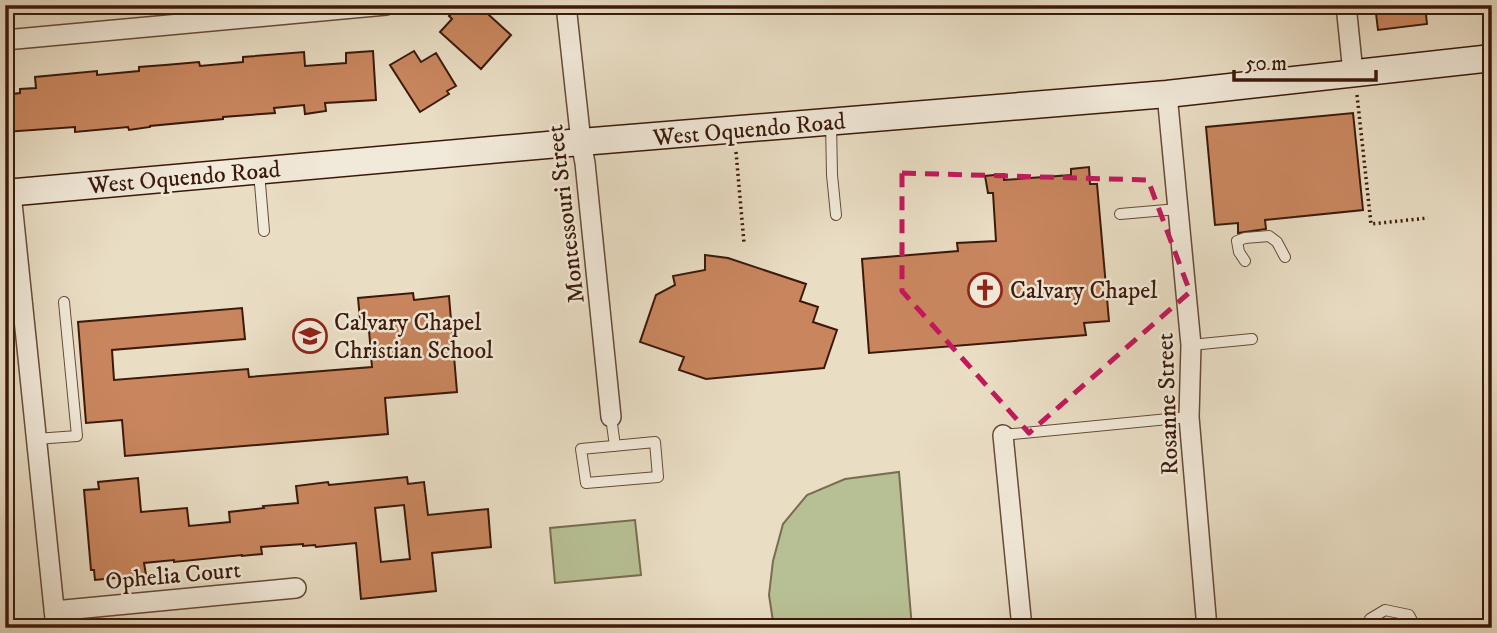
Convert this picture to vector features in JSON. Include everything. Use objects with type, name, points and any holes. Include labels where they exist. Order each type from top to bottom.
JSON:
[{"type":"street","points":[[5,40],[386,5]]},
{"type":"street","name":"Montessouri Street","points":[[566,5],[611,418]]},
{"type":"street","points":[[1346,5],[1355,82]]},
{"type":"street","name":"West Oquendo Road","points":[[8,193],[580,142],[1167,94],[1355,82],[1492,58]]},
{"type":"street","name":"Rosanne Street","points":[[1167,94],[1191,345],[1189,417],[1207,628]]},
{"type":"street","points":[[8,193],[55,619]]},
{"type":"street","points":[[1003,435],[1022,628]]},
{"type":"street","name":"Ophelia Court","points":[[55,619],[296,588]]},
{"type":"lane","points":[[831,122],[836,215]]},
{"type":"lane","points":[[259,170],[264,231]]},
{"type":"lane","points":[[1120,214],[1178,209]]},
{"type":"lane","points":[[1245,261],[1238,252],[1237,241],[1245,238],[1269,236],[1277,242],[1285,257]]},
{"type":"lane","points":[[36,439],[76,436],[64,302]]},
{"type":"lane","points":[[1191,345],[1252,339]]},
{"type":"lane","points":[[1003,435],[1189,417]]},
{"type":"lane","points":[[611,418],[615,446]]},
{"type":"lane","points":[[655,442],[658,477],[586,483],[581,449],[615,446],[655,442]]},
{"type":"lane","points":[[1366,628],[1370,619],[1385,610],[1409,615],[1416,628]]},
{"type":"path","points":[[1355,82],[1371,224],[1428,218]]},
{"type":"path","points":[[736,150],[744,243]]},
{"type":"highlighted area","points":[[902,173],[1148,180],[1190,292],[1029,433],[902,291]]},
{"type":"green space","points":[[899,472],[912,628],[774,628],[769,595],[773,561],[783,524],[807,495],[845,479]]},
{"type":"green space","points":[[635,520],[641,575],[555,583],[550,528]]},
{"type":"building","points":[[459,5],[478,5],[511,35],[481,69],[440,32],[452,19],[449,16]]},
{"type":"building","points":[[1375,5],[1425,5],[1427,24],[1378,30]]},
{"type":"building","points":[[373,51],[376,100],[325,103],[326,111],[305,114],[304,105],[274,108],[275,113],[129,130],[128,127],[75,132],[75,127],[5,132],[5,95],[20,93],[20,89],[36,88],[35,77],[97,71],[97,75],[139,71],[139,67],[199,62],[200,66],[243,62],[243,57],[304,52],[305,66],[346,63],[346,53]]},
{"type":"building","points":[[414,51],[421,62],[436,53],[456,86],[447,91],[449,94],[420,112],[390,65]]},
{"type":"building","points":[[1353,113],[1363,210],[1265,220],[1266,229],[1238,233],[1238,223],[1215,225],[1206,127]]},
{"type":"building","name":"Calvary Chapel","points":[[1089,167],[1090,184],[1097,184],[1109,321],[1084,323],[1086,335],[869,353],[862,259],[958,251],[957,243],[996,241],[993,193],[988,193],[985,176],[1004,174],[1004,180],[1071,175],[1071,169]]},
{"type":"building","points":[[705,255],[728,258],[806,284],[800,301],[818,307],[813,322],[837,330],[824,368],[706,379],[679,370],[684,357],[640,342],[656,295],[675,285],[673,276],[705,270]]},
{"type":"building","points":[[413,293],[414,300],[449,296],[457,392],[385,398],[388,434],[125,456],[122,420],[86,423],[78,322],[242,308],[245,339],[112,350],[114,380],[248,369],[249,377],[372,367],[368,318],[360,319],[358,298]]},
{"type":"building","points":[[407,477],[408,484],[424,482],[428,515],[488,509],[491,547],[432,553],[436,591],[361,599],[356,543],[316,547],[303,544],[261,547],[262,554],[144,563],[146,575],[95,580],[94,570],[91,570],[84,490],[99,489],[98,482],[138,478],[141,512],[187,508],[189,526],[230,522],[229,512],[298,503],[296,486],[328,482],[329,485]],"holes":[[[404,505],[410,559],[381,562],[375,508]]]},
{"type":"place","name":"Calvary Chapel","points":[[985,290]]},
{"type":"place","name":"Calvary Chapel Christian School","points":[[310,336]]}]
